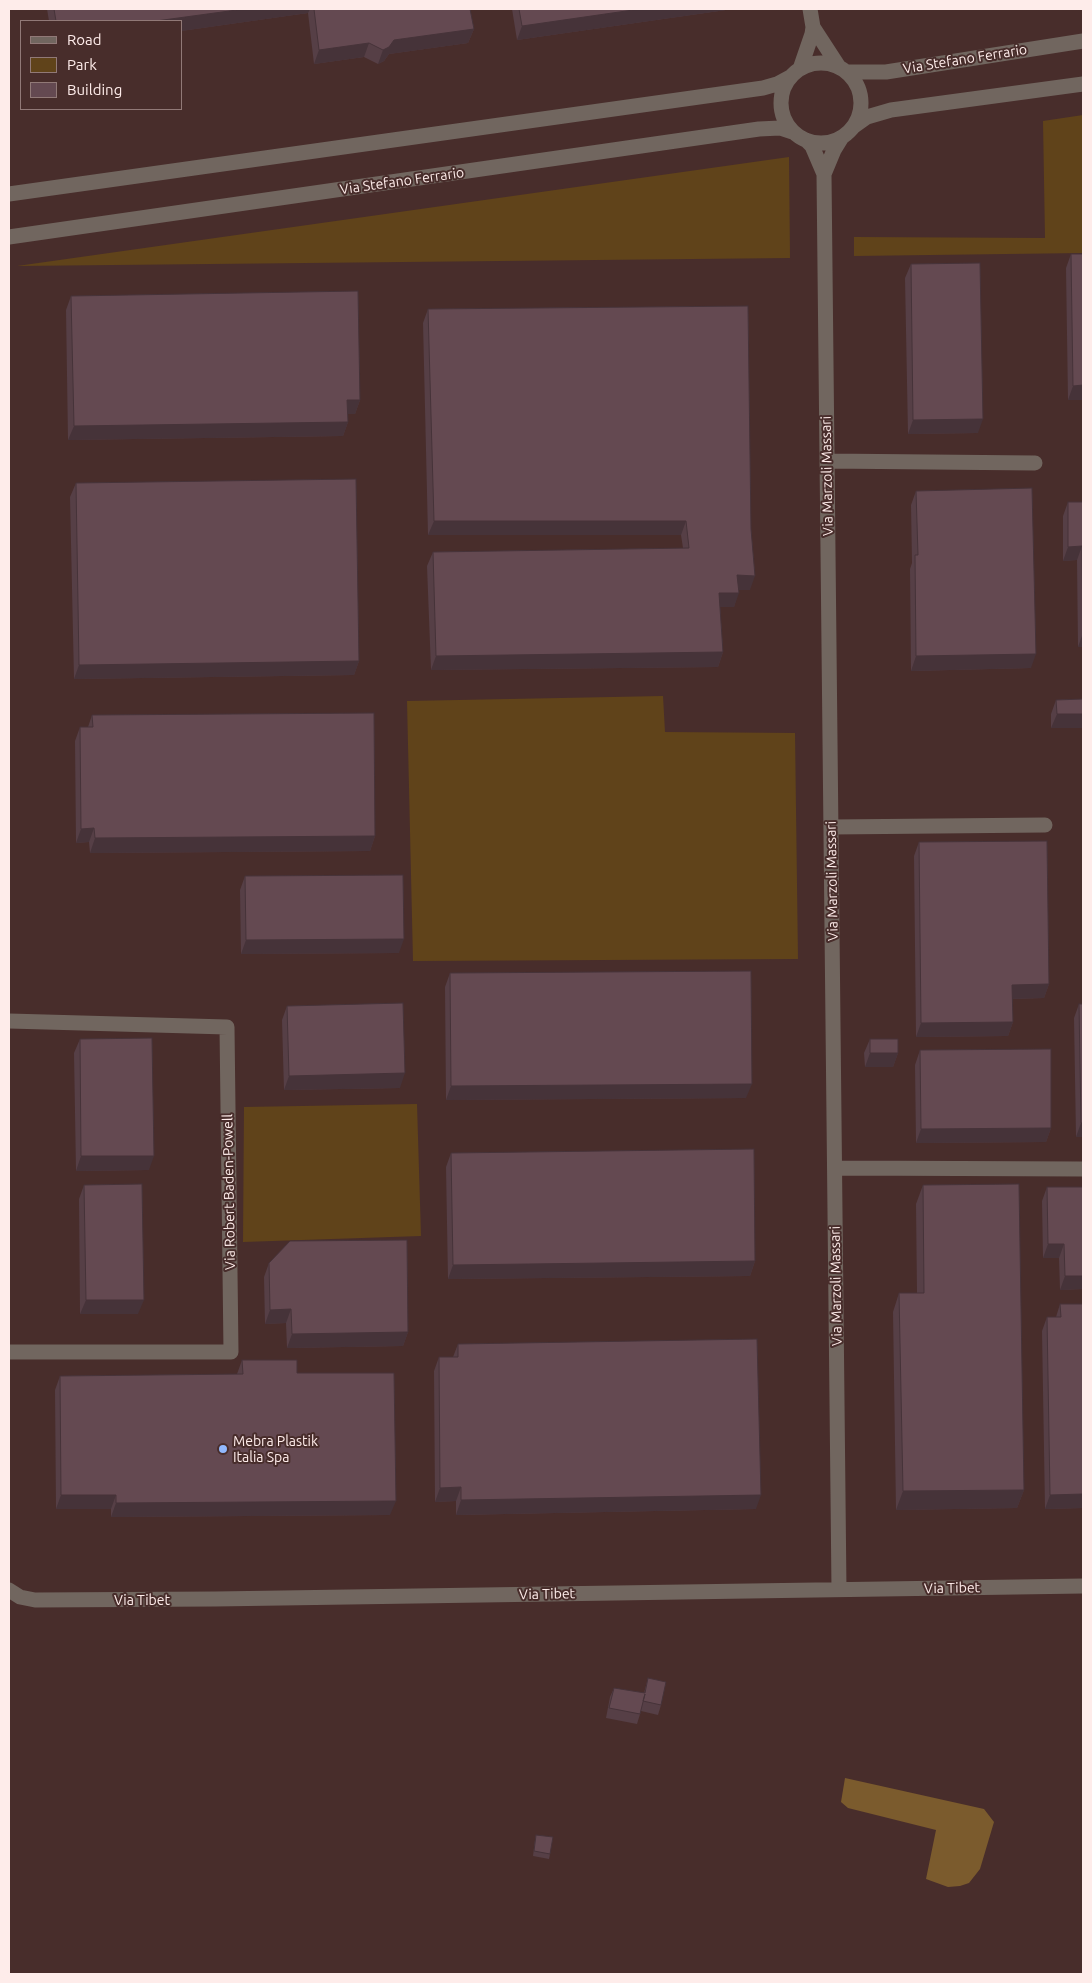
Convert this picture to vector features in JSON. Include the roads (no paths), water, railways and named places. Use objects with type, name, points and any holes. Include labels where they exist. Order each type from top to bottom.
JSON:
[{"type":"street","points":[[810,9],[813,27],[808,49],[795,73],[784,88],[781,100],[782,112],[787,124],[800,136],[818,143],[831,142],[867,117],[891,110],[1083,84]]},
{"type":"street","points":[[813,27],[843,70],[855,81],[860,93],[861,105],[858,118],[847,132]]},
{"type":"street","name":"Via Stefano Ferrario","points":[[843,70],[886,72],[1083,41]]},
{"type":"street","points":[[9,194],[763,88],[777,84],[811,64],[824,63],[843,70]]},
{"type":"street","name":"Via Stefano Ferrario","points":[[9,237],[760,129],[780,128],[800,136]]},
{"type":"street","name":"Via Marzoli Massari","points":[[824,174],[834,150],[847,132]]},
{"type":"street","name":"Via Marzoli Massari","points":[[800,136],[816,154],[824,174],[839,1589]]},
{"type":"street","points":[[827,461],[1035,463]]},
{"type":"street","points":[[831,827],[1045,825]]},
{"type":"street","name":"Via Robert Baden-Powell","points":[[9,1021],[227,1027],[231,1352],[9,1352]]},
{"type":"street","points":[[835,1168],[1083,1169]]},
{"type":"street","name":"Via Tibet","points":[[11,1591],[20,1597],[36,1600],[95,1600],[1083,1586]]},
{"type":"place","name":"Mebra Plastik Italia Spa","points":[[223,1449]]}]
